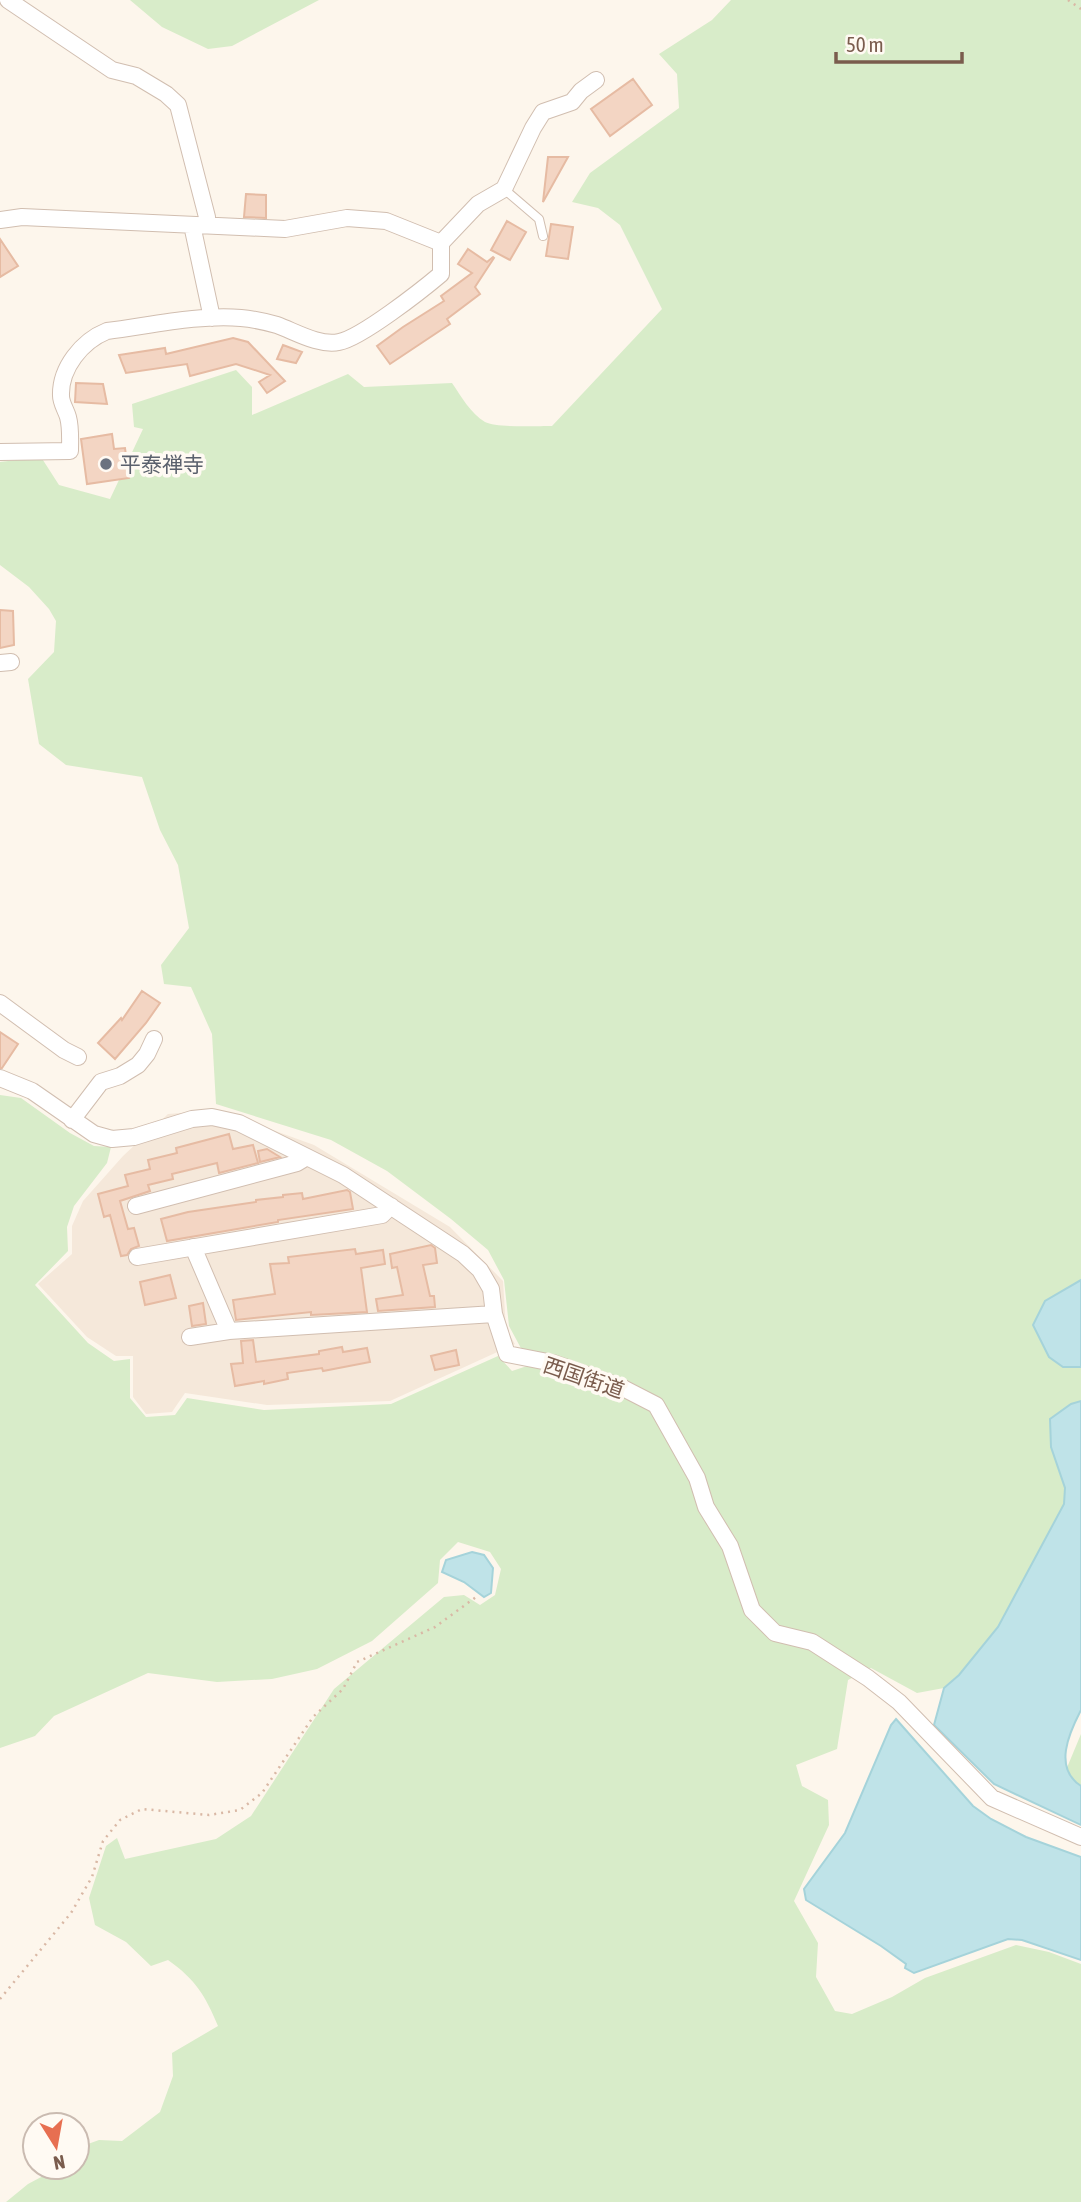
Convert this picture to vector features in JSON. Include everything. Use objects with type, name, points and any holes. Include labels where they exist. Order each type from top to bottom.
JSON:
[{"type":"street","points":[[8,0],[112,70],[136,76],[166,94],[178,105],[207,217],[200,225],[212,318]]},
{"type":"street","points":[[0,452],[70,451],[68,419],[61,399],[68,363],[98,335],[107,331],[212,318],[242,318],[274,324],[322,341],[340,342],[355,335],[441,274],[441,243],[478,204],[504,189],[543,112],[572,102],[596,80]]},
{"type":"street","points":[[0,220],[22,217],[285,229],[347,218],[386,221],[441,243]]},
{"type":"street","points":[[0,1003],[64,1050],[78,1057]]},
{"type":"street","points":[[72,1120],[101,1082],[120,1076],[138,1065],[154,1040]]},
{"type":"street","name":"西国街道","points":[[0,1078],[32,1091],[94,1134],[112,1139],[134,1137],[192,1119],[212,1117],[239,1123],[343,1175],[463,1254],[480,1270],[491,1289],[494,1314],[507,1354],[553,1363],[621,1387],[656,1405],[697,1478],[706,1507],[730,1546],[752,1610],[775,1633],[812,1642],[868,1678],[899,1702],[992,1798],[1081,1837]]},
{"type":"street","points":[[136,1206],[297,1163],[307,1157]]},
{"type":"street","points":[[137,1257],[382,1215],[391,1206]]},
{"type":"street","points":[[193,1247],[229,1331]]},
{"type":"street","points":[[190,1337],[229,1331],[494,1314]]},
{"type":"lane","points":[[504,189],[539,219],[543,236]]},
{"type":"path","points":[[1068,0],[1081,9]]},
{"type":"path","points":[[0,1999],[71,1913],[92,1877],[103,1841],[120,1820],[142,1809],[209,1815],[240,1810],[262,1793],[313,1717],[343,1689],[357,1662],[435,1627],[476,1597]]},
{"type":"shaded area","points":[[218,1110],[314,1145],[450,1227],[503,1281],[506,1329],[515,1344],[390,1401],[267,1405],[185,1393],[172,1412],[146,1414],[133,1397],[133,1356],[116,1356],[87,1337],[38,1284],[72,1254],[72,1226],[83,1201],[123,1156],[168,1114]]},
{"type":"green space","points":[[130,0],[319,0],[232,46],[208,49],[162,27]]},
{"type":"green space","points":[[731,0],[1081,0],[1081,1280],[1045,1301],[1063,1367],[1081,1367],[1081,1401],[1071,1404],[1051,1447],[1065,1488],[1064,1504],[998,1627],[959,1675],[944,1688],[917,1693],[871,1668],[848,1680],[837,1749],[796,1765],[802,1786],[828,1800],[829,1825],[794,1901],[818,1943],[816,1977],[835,2011],[852,2014],[892,1997],[925,1978],[1016,1945],[1049,1952],[1081,1964],[1081,2202],[6,2202],[34,2181],[91,2181],[91,2143],[99,2140],[122,2141],[160,2112],[173,2076],[172,2053],[218,2026],[199,1989],[178,1967],[168,1960],[151,1966],[126,1942],[95,1925],[89,1898],[106,1846],[117,1838],[125,1859],[216,1839],[251,1816],[334,1689],[444,1597],[464,1595],[480,1605],[495,1595],[501,1569],[490,1552],[458,1542],[440,1560],[438,1583],[372,1641],[317,1669],[272,1679],[217,1682],[148,1673],[54,1716],[35,1736],[0,1748],[0,1095],[21,1098],[70,1133],[94,1146],[111,1147],[107,1163],[74,1206],[67,1227],[68,1251],[35,1285],[88,1343],[114,1361],[130,1359],[130,1398],[146,1417],[175,1415],[187,1398],[264,1410],[391,1404],[498,1356],[512,1371],[530,1365],[509,1326],[504,1280],[488,1250],[451,1219],[387,1171],[331,1140],[216,1104],[212,1034],[191,987],[164,984],[161,965],[189,928],[178,865],[160,830],[142,777],[66,765],[39,744],[28,679],[54,652],[56,621],[29,587],[0,565],[0,462],[41,457],[59,485],[110,499],[143,429],[134,427],[132,404],[236,370],[252,387],[252,415],[348,374],[364,387],[452,383],[471,410],[485,422],[507,426],[552,426],[662,309],[620,225],[598,208],[572,202],[590,173],[679,108],[677,74],[659,54],[712,20]]},
{"type":"green space","points":[[1081,1734],[1081,1786],[1066,1770]]},
{"type":"water","points":[[1081,1280],[1081,1367],[1063,1367],[1049,1357],[1033,1325],[1045,1301]]},
{"type":"water","points":[[1081,1401],[1081,1710],[1068,1739],[1066,1760],[1072,1779],[1081,1786],[1081,1825],[994,1784],[934,1725],[944,1688],[959,1675],[998,1627],[1064,1504],[1065,1488],[1051,1447],[1050,1419],[1071,1404]]},
{"type":"water","points":[[472,1552],[484,1555],[493,1568],[491,1593],[484,1597],[464,1582],[442,1572],[446,1560]]},
{"type":"water","points":[[896,1719],[973,1806],[991,1819],[1026,1837],[1081,1857],[1081,1960],[1022,1940],[1008,1939],[914,1973],[881,1946],[806,1900],[804,1889],[845,1833],[891,1725]]},
{"type":"building","points":[[633,79],[652,105],[610,136],[591,109]]},
{"type":"building","points":[[548,157],[568,157],[543,202]]},
{"type":"building","points":[[246,194],[266,195],[266,218],[244,217]]},
{"type":"building","points":[[507,221],[526,232],[510,260],[491,250]]},
{"type":"building","points":[[551,224],[573,227],[568,259],[546,256]]},
{"type":"building","points":[[0,239],[18,266],[0,277]]},
{"type":"building","points":[[468,249],[487,262],[494,258],[475,287],[480,294],[447,319],[450,324],[390,364],[377,346],[444,301],[441,296],[472,273],[458,264]]},
{"type":"building","points":[[233,338],[248,342],[285,381],[267,393],[259,382],[270,375],[236,364],[190,376],[187,364],[126,373],[119,355],[165,348],[166,354]]},
{"type":"building","points":[[283,345],[302,352],[296,363],[277,359]]},
{"type":"building","points":[[76,383],[103,384],[107,404],[75,402]]},
{"type":"building","name":"平泰禅寺","points":[[112,434],[114,449],[125,448],[129,478],[87,484],[81,439]]},
{"type":"building","points":[[0,610],[13,611],[14,645],[0,648]]},
{"type":"building","points":[[142,991],[160,1003],[115,1059],[98,1043],[121,1018],[122,1020]]},
{"type":"building","points":[[0,1032],[18,1044],[2,1068],[0,1068]]},
{"type":"building","points":[[229,1134],[233,1149],[253,1145],[258,1163],[219,1173],[217,1163],[172,1174],[173,1179],[148,1185],[150,1191],[120,1201],[128,1229],[134,1228],[139,1246],[121,1256],[110,1215],[104,1217],[98,1194],[128,1186],[125,1175],[150,1169],[148,1160],[177,1153],[176,1148]]},
{"type":"building","points":[[267,1149],[280,1157],[260,1162],[258,1151]]},
{"type":"building","points":[[347,1190],[350,1192],[353,1209],[167,1241],[161,1219],[283,1195],[302,1193],[303,1199]]},
{"type":"building","points":[[431,1245],[435,1248],[437,1263],[423,1265],[435,1307],[378,1311],[376,1299],[403,1295],[397,1267],[392,1268],[390,1254]]},
{"type":"building","points":[[355,1249],[356,1254],[383,1250],[385,1264],[361,1268],[367,1312],[311,1315],[311,1312],[236,1320],[233,1300],[275,1294],[270,1264],[289,1263],[288,1257]]},
{"type":"building","points":[[170,1275],[176,1298],[145,1305],[140,1282]]},
{"type":"building","points":[[203,1303],[206,1324],[192,1326],[189,1306]]},
{"type":"building","points":[[253,1340],[256,1362],[319,1354],[319,1351],[342,1347],[343,1352],[367,1348],[370,1362],[323,1371],[322,1368],[287,1373],[288,1379],[235,1386],[231,1364],[243,1363],[241,1341]]},
{"type":"building","points":[[456,1350],[459,1365],[435,1370],[431,1356]]},
{"type":"place","name":"平泰禅寺","points":[[106,464]]}]
